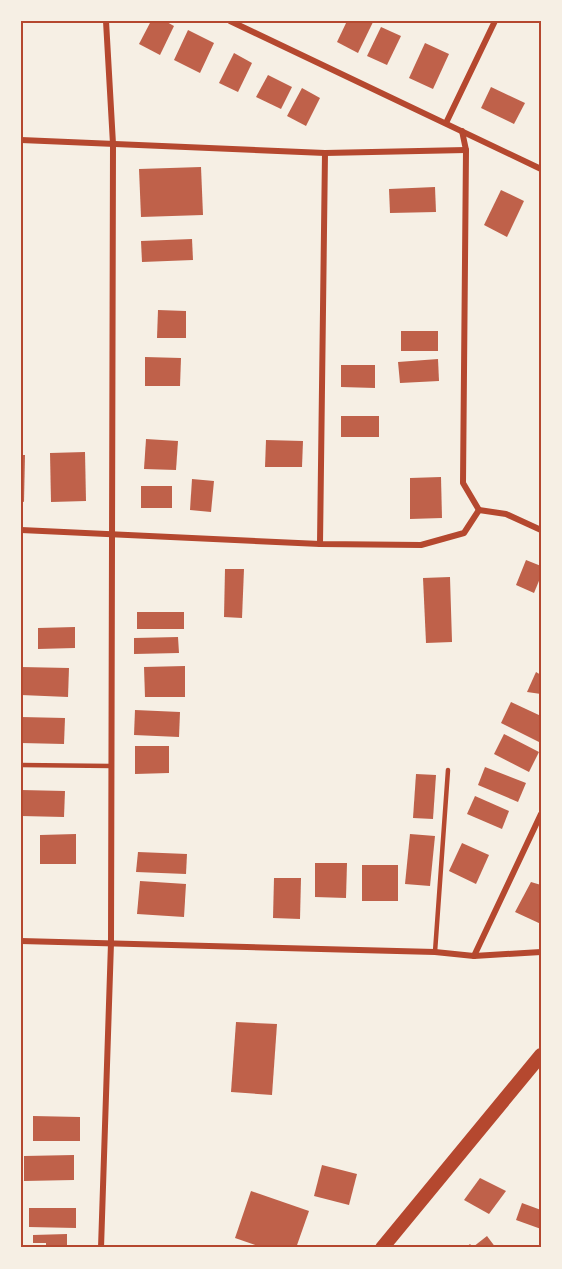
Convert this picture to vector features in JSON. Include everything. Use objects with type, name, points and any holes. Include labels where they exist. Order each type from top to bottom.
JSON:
[{"type":"main road","points":[[382,1248],[541,1055]]},
{"type":"street","points":[[101,1248],[111,943],[113,144],[106,21]]},
{"type":"street","points":[[230,21],[541,169]]},
{"type":"street","points":[[446,123],[495,21]]},
{"type":"street","points":[[462,131],[466,150],[463,483],[479,510]]},
{"type":"street","points":[[21,140],[325,153],[466,150]]},
{"type":"street","points":[[320,544],[325,153]]},
{"type":"street","points":[[479,510],[506,514],[541,530]]},
{"type":"street","points":[[21,530],[320,544],[421,545],[464,533],[479,510]]},
{"type":"street","points":[[474,956],[541,814]]},
{"type":"street","points":[[21,941],[435,952],[474,956],[541,952]]},
{"type":"lane","points":[[21,765],[111,766]]},
{"type":"lane","points":[[435,952],[448,770]]},
{"type":"building","points":[[151,21],[165,21],[174,26],[160,55],[139,44]]},
{"type":"building","points":[[347,21],[373,22],[358,53],[337,42]]},
{"type":"building","points":[[381,27],[401,36],[387,65],[367,56]]},
{"type":"building","points":[[188,30],[214,43],[200,73],[174,60]]},
{"type":"building","points":[[425,43],[449,54],[433,89],[409,78]]},
{"type":"building","points":[[234,53],[252,63],[238,92],[219,83]]},
{"type":"building","points":[[268,75],[292,87],[281,109],[256,97]]},
{"type":"building","points":[[491,87],[525,103],[514,124],[481,108]]},
{"type":"building","points":[[302,88],[320,98],[306,126],[287,116]]},
{"type":"building","points":[[201,167],[203,215],[141,217],[139,169]]},
{"type":"building","points":[[435,187],[436,212],[390,213],[389,189]]},
{"type":"building","points":[[501,190],[524,201],[507,237],[484,225]]},
{"type":"building","points":[[192,239],[193,260],[142,262],[141,241]]},
{"type":"building","points":[[158,310],[186,311],[186,338],[157,338]]},
{"type":"building","points":[[401,331],[438,331],[438,351],[401,351]]},
{"type":"building","points":[[145,357],[181,358],[180,386],[145,386]]},
{"type":"building","points":[[438,359],[439,381],[400,383],[398,362]]},
{"type":"building","points":[[341,365],[375,365],[375,388],[341,387]]},
{"type":"building","points":[[341,416],[379,416],[379,437],[341,437]]},
{"type":"building","points":[[146,439],[178,441],[176,470],[144,469]]},
{"type":"building","points":[[266,440],[303,441],[302,467],[265,467]]},
{"type":"building","points":[[85,452],[86,501],[51,502],[50,453]]},
{"type":"building","points":[[21,455],[25,455],[24,502],[21,501]]},
{"type":"building","points":[[441,477],[442,518],[410,519],[410,478]]},
{"type":"building","points":[[192,479],[214,481],[211,512],[190,510]]},
{"type":"building","points":[[141,486],[172,486],[172,508],[141,508]]},
{"type":"building","points":[[526,560],[541,566],[541,576],[534,593],[516,585]]},
{"type":"building","points":[[225,569],[244,569],[242,618],[224,617]]},
{"type":"building","points":[[450,577],[452,642],[426,643],[423,578]]},
{"type":"building","points":[[137,612],[184,612],[184,629],[137,629]]},
{"type":"building","points":[[75,627],[75,648],[38,649],[38,628]]},
{"type":"building","points":[[178,637],[179,653],[134,654],[134,638]]},
{"type":"building","points":[[185,666],[185,697],[145,697],[144,667]]},
{"type":"building","points":[[21,667],[69,668],[68,697],[21,695]]},
{"type":"building","points":[[536,672],[541,675],[541,694],[527,692]]},
{"type":"building","points":[[511,702],[541,716],[541,743],[501,723]]},
{"type":"building","points":[[135,710],[180,712],[179,737],[134,735]]},
{"type":"building","points":[[21,717],[65,718],[64,744],[21,743]]},
{"type":"building","points":[[504,734],[539,752],[529,772],[494,754]]},
{"type":"building","points":[[135,746],[169,746],[169,773],[135,774]]},
{"type":"building","points":[[485,767],[526,783],[518,802],[478,785]]},
{"type":"building","points":[[416,774],[436,775],[433,819],[413,818]]},
{"type":"building","points":[[21,790],[65,791],[64,817],[21,816]]},
{"type":"building","points":[[475,796],[509,811],[502,829],[467,814]]},
{"type":"building","points":[[76,834],[76,864],[40,864],[40,835]]},
{"type":"building","points":[[410,834],[435,836],[430,886],[405,884]]},
{"type":"building","points":[[462,843],[489,855],[476,884],[449,871]]},
{"type":"building","points":[[138,852],[187,854],[186,874],[136,872]]},
{"type":"building","points":[[315,863],[347,863],[346,898],[315,897]]},
{"type":"building","points":[[362,865],[398,865],[398,901],[362,901]]},
{"type":"building","points":[[274,878],[301,878],[300,919],[273,918]]},
{"type":"building","points":[[140,881],[186,884],[184,917],[137,914]]},
{"type":"building","points":[[531,882],[541,885],[541,924],[515,912]]},
{"type":"building","points":[[236,1022],[277,1024],[272,1095],[231,1092]]},
{"type":"building","points":[[33,1116],[80,1117],[80,1141],[33,1141]]},
{"type":"building","points":[[74,1155],[74,1180],[24,1181],[24,1156]]},
{"type":"building","points":[[322,1165],[357,1174],[349,1205],[314,1196]]},
{"type":"building","points":[[480,1178],[506,1191],[489,1214],[464,1200]]},
{"type":"building","points":[[251,1191],[309,1211],[296,1248],[264,1248],[235,1238]]},
{"type":"building","points":[[522,1203],[541,1210],[541,1229],[516,1220]]},
{"type":"building","points":[[29,1208],[76,1208],[76,1228],[29,1227]]},
{"type":"building","points":[[67,1234],[67,1248],[46,1248],[46,1243],[33,1243],[33,1235]]},
{"type":"building","points":[[487,1236],[496,1248],[465,1248],[470,1244],[473,1247]]}]
